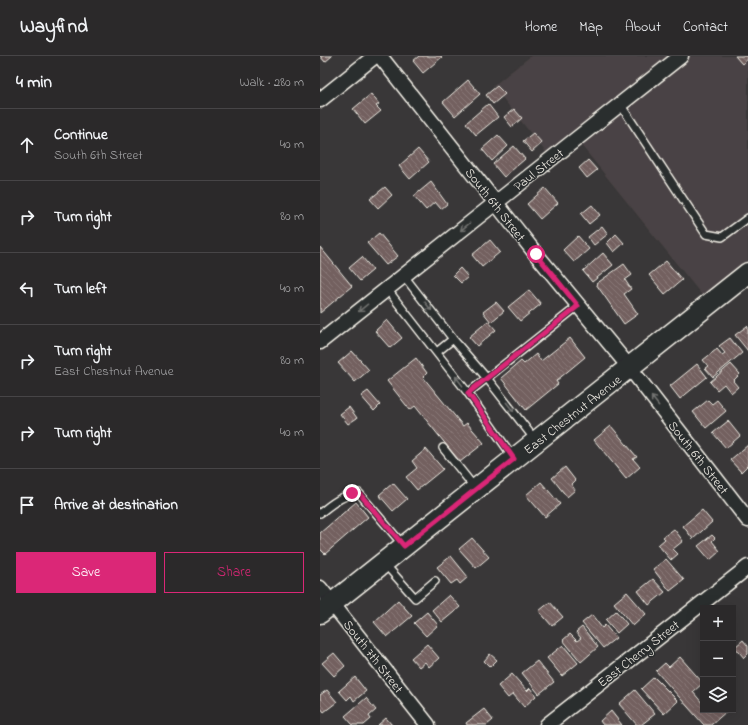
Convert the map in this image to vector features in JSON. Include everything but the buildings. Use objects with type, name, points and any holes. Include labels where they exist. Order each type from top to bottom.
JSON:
[{"type":"street","points":[[320,100],[375,56]]},
{"type":"street","name":"South 6th Street","points":[[380,56],[495,203],[630,368],[748,520]]},
{"type":"street","name":"Paul Street","points":[[320,342],[681,56]]},
{"type":"street","name":"East Chestnut Avenue","points":[[326,608],[748,273]]},
{"type":"street","name":"East Cherry Street","points":[[547,725],[748,567]]},
{"type":"street","name":"South 7th Street","points":[[320,588],[326,608],[428,725]]},
{"type":"lane","points":[[620,104],[706,234],[722,237],[748,218]]},
{"type":"lane","points":[[404,276],[537,441]]},
{"type":"lane","points":[[387,289],[468,393],[514,459]]},
{"type":"lane","points":[[468,393],[578,306]]},
{"type":"lane","points":[[437,352],[454,339]]},
{"type":"lane","points":[[443,448],[476,489]]},
{"type":"lane","points":[[320,514],[336,500],[352,493],[359,493],[404,546]]},
{"type":"lane","points":[[384,562],[415,598],[436,581]]},
{"type":"shaded area","points":[[531,56],[748,56],[748,273],[709,304],[577,140],[552,160],[493,86]]},
{"type":"route","points":[[352,493],[359,493],[404,546],[514,459],[468,393],[578,306],[536,254]]}]
